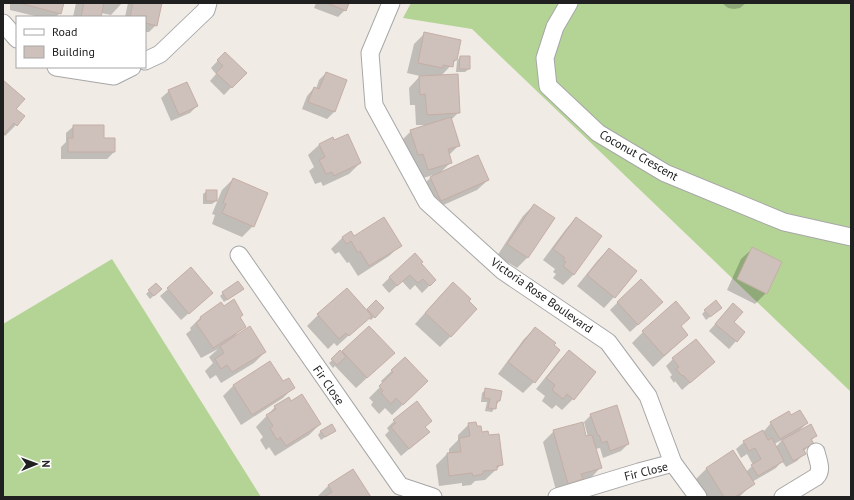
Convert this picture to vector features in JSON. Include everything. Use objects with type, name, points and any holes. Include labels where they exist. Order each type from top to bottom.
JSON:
[{"type":"street","points":[[146,61],[160,54],[206,10],[208,3]]},
{"type":"street","name":"Victoria Rose Boulevard","points":[[390,3],[370,53],[374,105],[427,202],[503,271],[608,342],[648,396],[673,463]]},
{"type":"street","name":"Coconut Crescent","points":[[569,3],[555,27],[545,58],[548,86],[598,133],[665,173],[784,222],[851,237]]},
{"type":"street","points":[[3,23],[16,38]]},
{"type":"street","points":[[62,68],[114,76],[130,68]]},
{"type":"street","name":"Fir Close","points":[[239,255],[400,486],[432,497]]},
{"type":"street","points":[[783,497],[819,474],[821,470],[816,452]]},
{"type":"street","name":"Fir Close","points":[[557,497],[673,463],[698,497]]},
{"type":"green space","points":[[411,3],[851,3],[851,392],[472,29],[403,18]]},
{"type":"green space","points":[[112,259],[261,497],[3,497],[3,324]]},
{"type":"building","points":[[19,3],[64,3],[61,14]]},
{"type":"building","points":[[84,3],[104,3],[101,16],[81,16]]},
{"type":"building","points":[[133,3],[162,3],[157,26],[146,23],[146,16],[130,16]]},
{"type":"building","points":[[327,3],[349,3],[346,11]]},
{"type":"building","points":[[424,32],[461,40],[457,60],[454,60],[453,67],[443,65],[443,68],[418,63]]},
{"type":"building","points":[[225,52],[247,73],[232,88],[216,73],[223,66],[217,60]]},
{"type":"building","points":[[460,56],[470,56],[470,69],[459,69]]},
{"type":"building","points":[[326,72],[347,80],[335,112],[308,102],[314,87],[319,89]]},
{"type":"building","points":[[458,74],[460,113],[427,115],[425,94],[420,95],[419,76]]},
{"type":"building","points":[[3,80],[25,99],[16,109],[25,116],[17,126],[14,123],[4,134],[3,133]]},
{"type":"building","points":[[187,82],[198,106],[179,115],[168,90]]},
{"type":"building","points":[[451,117],[460,146],[448,149],[452,163],[428,170],[423,154],[418,155],[410,130]]},
{"type":"building","points":[[73,125],[104,125],[104,138],[115,138],[115,152],[68,152],[68,138],[73,138]]},
{"type":"building","points":[[348,134],[361,163],[334,176],[332,172],[326,174],[319,160],[325,157],[319,144],[333,137],[334,140]]},
{"type":"building","points":[[478,155],[489,180],[441,201],[430,177]]},
{"type":"building","points":[[233,178],[268,193],[254,227],[222,213],[226,204],[223,203]]},
{"type":"building","points":[[206,190],[217,190],[217,201],[206,201]]},
{"type":"building","points":[[534,204],[555,218],[528,258],[507,244]]},
{"type":"building","points":[[384,217],[402,246],[369,266],[360,251],[358,253],[351,241],[346,244],[342,237],[351,231],[354,236]]},
{"type":"building","points":[[576,217],[602,236],[574,275],[563,266],[566,262],[563,260],[565,258],[553,249]]},
{"type":"building","points":[[752,247],[782,262],[767,294],[737,279]]},
{"type":"building","points":[[609,248],[637,271],[615,298],[587,275]]},
{"type":"building","points":[[415,253],[423,262],[421,263],[436,280],[430,286],[423,279],[418,283],[410,275],[397,286],[389,277]]},
{"type":"building","points":[[191,267],[213,293],[189,314],[167,288]]},
{"type":"building","points":[[641,279],[663,302],[638,325],[617,302]]},
{"type":"building","points":[[238,281],[244,289],[227,300],[222,292]]},
{"type":"building","points":[[453,282],[471,299],[469,301],[477,309],[451,337],[425,313]]},
{"type":"building","points":[[156,283],[162,289],[154,296],[148,290]]},
{"type":"building","points":[[347,288],[372,316],[349,336],[346,333],[339,339],[317,314]]},
{"type":"building","points":[[234,299],[243,315],[240,317],[246,327],[213,348],[196,323],[201,319],[200,317],[221,302],[224,306]]},
{"type":"building","points":[[376,300],[384,308],[375,318],[367,309]]},
{"type":"building","points":[[716,300],[722,308],[710,317],[704,310]]},
{"type":"building","points":[[676,301],[690,318],[681,326],[688,335],[664,356],[642,331]]},
{"type":"building","points":[[733,303],[743,312],[734,322],[745,332],[737,342],[715,324]]},
{"type":"building","points":[[250,326],[266,352],[232,372],[227,365],[221,369],[215,359],[224,353],[220,346]]},
{"type":"building","points":[[369,326],[395,353],[367,378],[342,351]]},
{"type":"building","points":[[535,327],[556,343],[554,345],[560,350],[535,383],[508,362]]},
{"type":"building","points":[[696,339],[715,362],[690,383],[676,369],[679,367],[672,358]]},
{"type":"building","points":[[340,350],[346,357],[337,365],[331,359]]},
{"type":"building","points":[[569,350],[596,372],[574,400],[567,394],[563,399],[552,390],[555,385],[546,378]]},
{"type":"building","points":[[405,357],[428,381],[403,405],[396,398],[391,404],[381,393],[383,391],[379,386],[393,372],[391,370]]},
{"type":"building","points":[[270,361],[283,381],[289,378],[295,388],[252,415],[233,385]]},
{"type":"building","points":[[485,388],[502,391],[500,401],[497,401],[496,409],[488,408],[490,399],[484,398]]},
{"type":"building","points":[[302,394],[321,424],[286,446],[280,437],[277,440],[270,428],[273,426],[266,415],[276,409],[274,406],[289,397],[291,401]]},
{"type":"building","points":[[417,401],[432,421],[425,427],[430,432],[409,449],[391,427],[396,423],[393,420]]},
{"type":"building","points":[[617,405],[629,444],[610,451],[607,441],[602,443],[599,435],[598,436],[590,414]]},
{"type":"building","points":[[800,410],[808,423],[780,439],[770,422],[789,411],[791,415]]},
{"type":"building","points":[[476,422],[477,426],[481,426],[482,432],[488,431],[489,435],[499,434],[503,465],[497,466],[497,470],[483,471],[483,474],[473,476],[472,473],[449,476],[447,453],[461,452],[459,438],[470,436],[468,423]]},
{"type":"building","points":[[583,422],[586,436],[592,435],[602,468],[581,474],[583,479],[568,484],[553,430]]},
{"type":"building","points":[[332,424],[336,431],[325,437],[320,431]]},
{"type":"building","points":[[811,424],[817,436],[811,439],[814,444],[803,449],[806,454],[793,461],[782,440]]},
{"type":"building","points":[[763,430],[768,440],[772,438],[784,461],[758,476],[751,465],[761,459],[755,448],[749,451],[743,441]]},
{"type":"building","points":[[733,450],[755,484],[735,497],[724,497],[706,468]]},
{"type":"building","points":[[353,469],[371,497],[324,497],[332,492],[328,485]]}]
